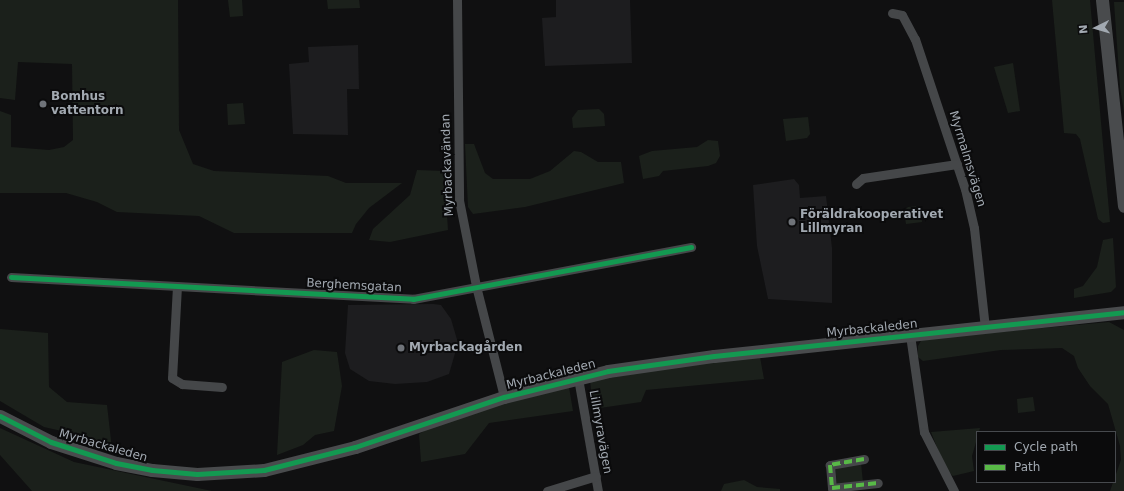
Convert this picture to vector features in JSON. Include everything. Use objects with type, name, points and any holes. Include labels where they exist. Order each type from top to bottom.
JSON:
[{"type":"street","name":"Myrbackavändan","points":[[457,0],[459,200],[476,286],[504,397]]},
{"type":"street","points":[[1102,0],[1124,206]]},
{"type":"street","name":"Myrmalmsvägen","points":[[892,14],[902,15],[915,39],[957,164],[972,216],[985,327]]},
{"type":"street","points":[[856,184],[863,178],[957,164]]},
{"type":"street","name":"Berghemsgatan","points":[[11,277],[381,299],[428,297],[476,286],[691,247]]},
{"type":"street","points":[[177,286],[172,378],[182,384],[222,387]]},
{"type":"street","name":"Myrbackaleden","points":[[0,416],[51,442],[116,463],[152,470],[218,473],[264,470],[316,459],[504,397],[578,378],[663,362],[1124,312]]},
{"type":"street","points":[[910,335],[924,432],[954,491]]},
{"type":"street","name":"Lillmyravägen","points":[[578,378],[598,491]]},
{"type":"street","points":[[864,459],[830,465],[832,488],[878,483]]},
{"type":"street","points":[[547,491],[596,476]]},
{"type":"shaded area","points":[[0,0],[178,0],[179,130],[193,164],[214,171],[328,176],[346,183],[402,183],[369,208],[356,224],[352,233],[234,233],[199,216],[117,212],[97,202],[66,193],[0,193],[0,111],[11,115],[11,147],[49,150],[64,147],[73,140],[72,64],[18,62],[15,100],[0,98]]},
{"type":"shaded area","points":[[228,0],[242,0],[243,16],[230,17]]},
{"type":"shaded area","points":[[327,0],[359,0],[360,8],[328,9]]},
{"type":"shaded area","points":[[556,0],[630,0],[632,63],[545,66],[542,18],[556,17]]},
{"type":"shaded area","points":[[1052,0],[1090,0],[1110,222],[1103,223],[1098,219],[1080,139],[1076,134],[1064,133]]},
{"type":"shaded area","points":[[1114,2],[1124,2],[1124,112],[1120,87]]},
{"type":"shaded area","points":[[358,45],[359,89],[347,89],[348,135],[293,134],[289,64],[309,62],[308,47]]},
{"type":"shaded area","points":[[1013,63],[1020,111],[1008,113],[994,67]]},
{"type":"shaded area","points":[[243,103],[245,124],[228,125],[227,104]]},
{"type":"shaded area","points":[[599,109],[604,114],[605,126],[573,128],[572,118],[578,110]]},
{"type":"shaded area","points":[[808,117],[810,134],[807,138],[786,141],[783,119]]},
{"type":"shaded area","points":[[708,140],[718,141],[720,156],[716,163],[708,166],[663,171],[659,176],[643,179],[639,156],[652,151],[697,147]]},
{"type":"shaded area","points":[[465,144],[474,144],[485,173],[493,179],[530,179],[550,171],[574,151],[581,152],[598,162],[621,162],[624,183],[525,207],[473,214],[468,207]]},
{"type":"shaded area","points":[[417,170],[444,171],[448,230],[390,242],[369,240],[373,229],[410,195]]},
{"type":"shaded area","name":"Föräldrakooperativet Lillmyran","points":[[794,179],[799,185],[800,198],[826,196],[832,248],[832,303],[768,299],[757,246],[753,185]]},
{"type":"shaded area","points":[[920,206],[922,222],[906,224],[904,211],[908,207]]},
{"type":"shaded area","points":[[1113,238],[1116,287],[1111,292],[1074,298],[1074,289],[1083,286],[1097,267],[1103,240]]},
{"type":"shaded area","name":"Myrbackagården","points":[[348,305],[441,305],[451,319],[458,343],[449,374],[427,382],[395,384],[369,381],[350,369],[345,353]]},
{"type":"shaded area","points":[[1109,322],[1124,330],[1124,491],[1110,491],[1113,483],[1116,483],[1116,474],[1121,460],[1120,446],[1108,404],[1090,386],[1078,368],[1074,356],[1062,348],[1001,350],[923,361],[918,357],[918,346],[922,339]]},
{"type":"shaded area","points":[[0,329],[48,333],[49,387],[67,402],[107,405],[112,449],[88,437],[44,427],[0,401]]},
{"type":"shaded area","points":[[314,350],[337,352],[342,386],[334,431],[315,435],[303,445],[277,455],[282,362]]},
{"type":"shaded area","points":[[760,357],[764,379],[646,390],[641,402],[593,409],[590,380],[699,363]]},
{"type":"shaded area","points":[[569,387],[573,411],[489,423],[465,454],[421,462],[419,434],[441,421],[500,403]]},
{"type":"shaded area","points":[[1033,397],[1035,411],[1018,413],[1017,399]]},
{"type":"shaded area","points":[[0,428],[74,462],[212,491],[32,491],[0,455]]},
{"type":"shaded area","points":[[980,428],[979,431],[976,431],[976,442],[972,456],[974,471],[953,476],[946,470],[931,432]]},
{"type":"shaded area","points":[[861,463],[863,483],[837,485],[835,465]]},
{"type":"shaded area","points":[[744,480],[757,487],[780,489],[780,491],[721,491],[724,484]]},
{"type":"marked path","points":[[864,459],[830,465],[832,488],[878,483]]},
{"type":"cycle path","points":[[11,277],[413,299],[691,247]]},
{"type":"cycle path","points":[[0,416],[51,442],[116,463],[152,470],[197,474],[264,470],[355,447],[504,397],[608,371],[714,356],[1124,312]]},
{"type":"place","name":"Bomhus vattentorn","points":[[43,104]]},
{"type":"place","name":"Föräldrakooperativet Lillmyran","points":[[792,222]]},
{"type":"place","name":"Myrbackagården","points":[[401,348]]}]
